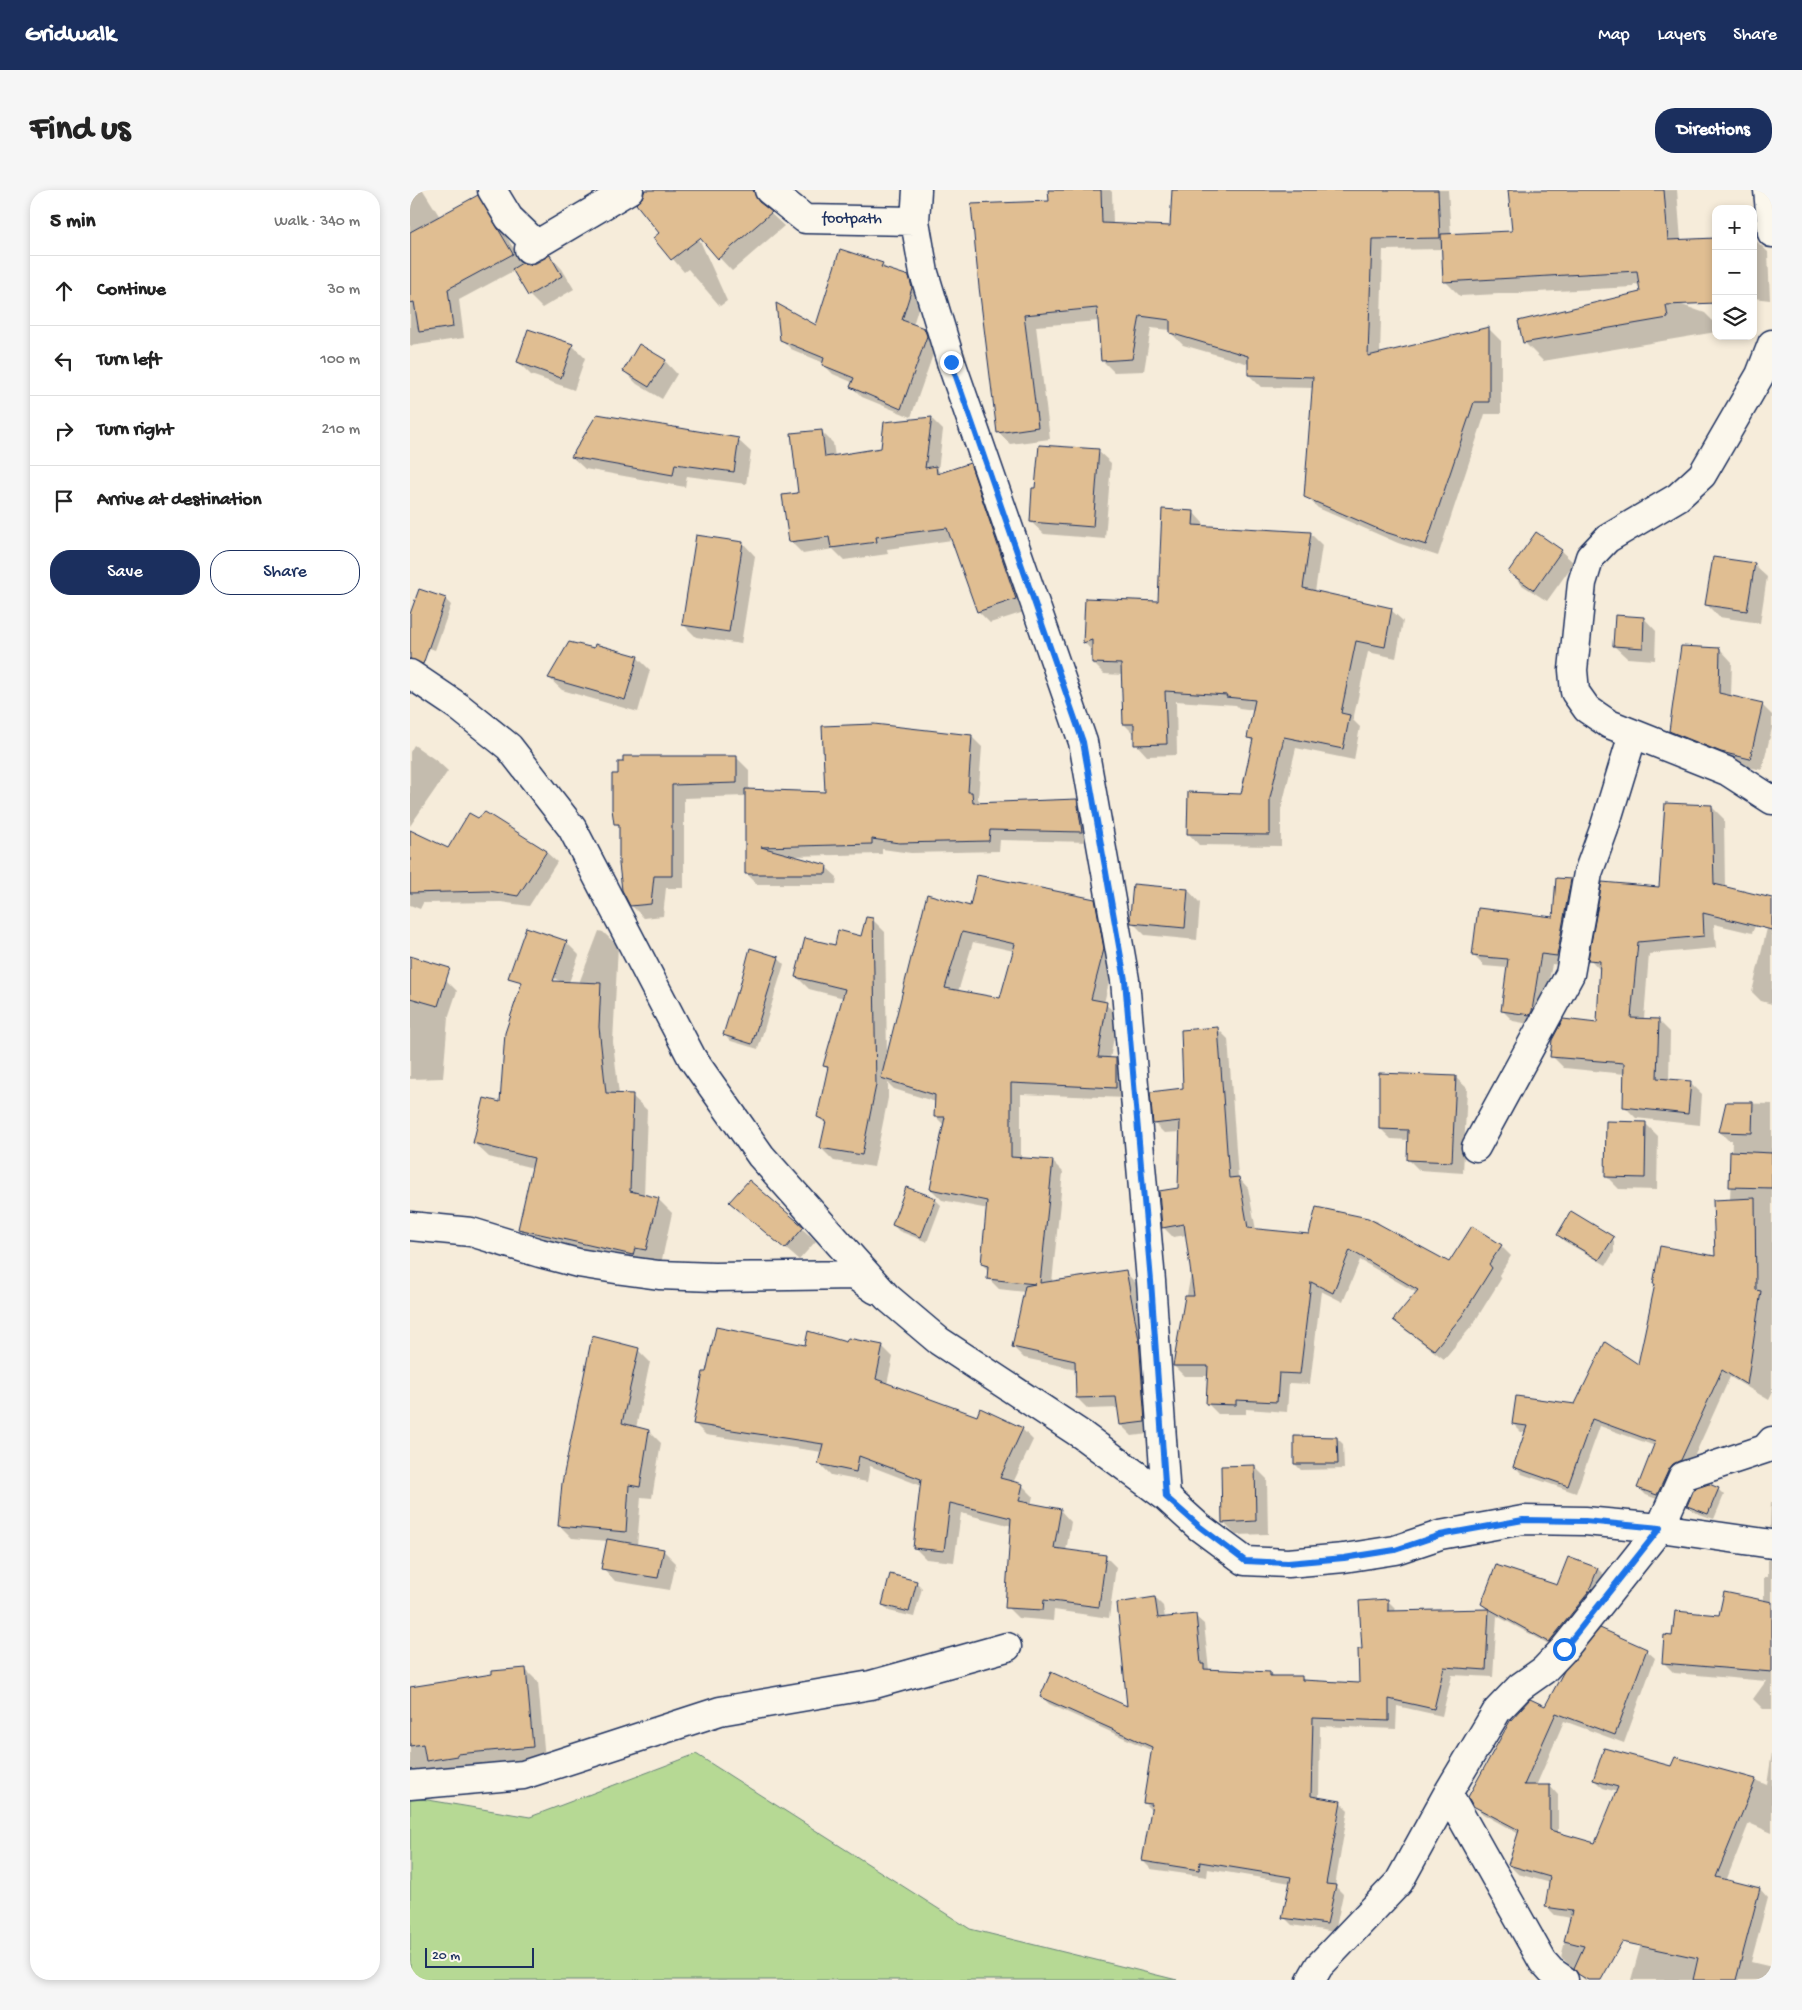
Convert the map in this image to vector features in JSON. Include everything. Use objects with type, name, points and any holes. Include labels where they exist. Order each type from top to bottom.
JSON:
[{"type":"street","points":[[492,190],[508,218],[533,247],[629,190]]},
{"type":"street","name":"footpath","points":[[769,190],[805,219],[915,221]]},
{"type":"street","points":[[917,190],[915,221],[924,273],[951,362],[1083,742],[1125,980],[1151,1281],[1166,1497]]},
{"type":"street","points":[[1768,190],[1772,234]]},
{"type":"street","points":[[1772,344],[1760,376],[1702,475],[1678,497],[1606,539],[1590,557],[1582,583],[1572,670],[1576,692],[1587,709],[1609,724],[1727,771],[1772,800]]},
{"type":"street","points":[[410,674],[459,707],[508,747],[572,828],[692,1058],[761,1156],[887,1297]]},
{"type":"street","points":[[1476,1147],[1570,974],[1588,873],[1604,830],[1633,734]]},
{"type":"street","points":[[410,1226],[449,1228],[471,1232],[503,1243],[578,1262],[659,1275],[714,1277],[854,1275],[887,1297],[939,1341],[1082,1435],[1166,1497],[1200,1527],[1245,1561],[1288,1563],[1352,1557],[1395,1550],[1440,1535],[1523,1520],[1585,1521],[1660,1528],[1772,1544]]},
{"type":"street","points":[[1311,1980],[1319,1966],[1400,1882],[1448,1793],[1497,1711],[1520,1687],[1544,1670],[1564,1649],[1660,1528],[1683,1476],[1766,1449],[1772,1441]]},
{"type":"street","points":[[410,1785],[523,1775],[720,1711],[871,1685],[1007,1648]]},
{"type":"street","points":[[1448,1793],[1543,1962],[1551,1971],[1564,1980]]},
{"type":"green space","points":[[696,1754],[970,1929],[1177,1980],[410,1980],[410,1797],[530,1817]]},
{"type":"building","points":[[645,190],[753,190],[759,202],[772,212],[718,259],[700,238],[671,260],[653,238],[659,233],[636,204],[642,198]]},
{"type":"building","points":[[1048,190],[1101,190],[1102,223],[1170,226],[1172,190],[1438,190],[1440,238],[1372,239],[1368,356],[1489,327],[1489,402],[1474,402],[1426,545],[1385,532],[1304,497],[1313,377],[1248,375],[1248,356],[1170,333],[1170,320],[1140,316],[1132,359],[1101,361],[1097,308],[1024,315],[1038,427],[997,433],[971,204],[1049,201]]},
{"type":"building","points":[[1508,190],[1664,190],[1668,240],[1712,238],[1712,303],[1666,305],[1668,318],[1523,343],[1518,321],[1640,292],[1637,271],[1443,282],[1441,234],[1512,231]]},
{"type":"building","points":[[478,195],[513,254],[448,289],[453,327],[419,332],[414,302],[410,303],[410,232]]},
{"type":"building","points":[[840,249],[883,263],[881,267],[909,276],[912,288],[902,320],[924,328],[927,336],[901,409],[850,387],[854,378],[822,365],[824,358],[780,340],[776,303],[816,325]]},
{"type":"building","points":[[550,255],[562,276],[528,296],[512,269],[522,263],[529,265],[536,263]]},
{"type":"building","points":[[528,329],[573,344],[561,378],[517,362]]},
{"type":"building","points":[[639,344],[666,360],[649,387],[623,371]]},
{"type":"building","points":[[597,414],[739,438],[734,472],[675,464],[673,475],[571,457]]},
{"type":"building","points":[[932,417],[925,468],[936,466],[937,474],[970,463],[1016,599],[977,612],[947,528],[876,537],[877,542],[831,548],[829,537],[789,542],[782,495],[798,493],[791,433],[822,430],[825,457],[881,448],[884,422]]},
{"type":"building","points":[[1039,445],[1099,449],[1093,527],[1030,522],[1032,488],[1035,488]]},
{"type":"building","points":[[1162,509],[1194,511],[1193,525],[1311,532],[1303,588],[1392,608],[1385,647],[1356,641],[1341,713],[1350,715],[1343,749],[1284,737],[1270,798],[1270,835],[1187,834],[1188,792],[1241,794],[1253,739],[1247,738],[1255,700],[1226,697],[1227,695],[1165,691],[1167,744],[1134,745],[1134,724],[1123,724],[1121,664],[1092,663],[1092,640],[1083,643],[1085,598],[1158,601]]},
{"type":"building","points":[[1536,532],[1562,550],[1534,590],[1508,572]]},
{"type":"building","points":[[696,535],[743,542],[729,632],[682,625]]},
{"type":"building","points":[[1713,557],[1755,563],[1747,611],[1705,605]]},
{"type":"building","points":[[419,589],[446,598],[423,664],[410,659],[410,614]]},
{"type":"building","points":[[1615,615],[1644,617],[1643,648],[1613,646]]},
{"type":"building","points":[[569,642],[594,648],[595,644],[638,656],[625,700],[548,678]]},
{"type":"building","points":[[1681,646],[1720,648],[1719,693],[1763,703],[1750,759],[1721,752],[1669,731]]},
{"type":"building","points":[[874,724],[972,735],[968,792],[972,792],[973,803],[1077,799],[1082,832],[990,830],[989,841],[899,843],[872,839],[872,844],[761,847],[827,865],[826,874],[745,874],[745,789],[825,792],[822,726]]},
{"type":"building","points":[[623,756],[737,756],[737,783],[672,785],[672,876],[654,876],[651,904],[630,906],[622,890],[619,864],[619,824],[614,824],[612,809],[612,774],[618,774],[618,762],[623,762]]},
{"type":"building","points":[[1665,803],[1712,805],[1714,884],[1772,898],[1772,930],[1703,913],[1704,936],[1638,942],[1631,1018],[1659,1019],[1657,1078],[1691,1081],[1688,1114],[1623,1107],[1624,1063],[1550,1057],[1552,1040],[1563,1019],[1597,1023],[1600,961],[1588,960],[1602,882],[1659,887]]},
{"type":"building","points":[[485,812],[547,851],[518,896],[489,891],[410,893],[410,830],[448,848],[469,813],[478,818]]},
{"type":"building","points":[[977,875],[1095,899],[1104,949],[1091,999],[1107,1002],[1098,1057],[1116,1058],[1116,1088],[1011,1083],[1011,1157],[1053,1160],[1040,1283],[1126,1270],[1139,1340],[1145,1422],[1120,1425],[1116,1397],[1076,1398],[1075,1361],[1012,1347],[1025,1286],[1035,1284],[987,1279],[988,1266],[981,1264],[987,1201],[930,1189],[945,1117],[934,1117],[935,1095],[881,1078],[927,894],[970,906]],"holes":[[[962,932],[1015,944],[1000,998],[945,988]]]},
{"type":"building","points":[[1556,878],[1571,879],[1557,956],[1541,954],[1530,1015],[1501,1011],[1508,959],[1472,956],[1478,908],[1553,917]]},
{"type":"building","points":[[1133,884],[1188,889],[1185,928],[1131,923]]},
{"type":"building","points":[[866,917],[873,918],[876,1085],[862,1155],[820,1148],[826,1121],[817,1117],[828,1067],[823,1066],[845,989],[795,977],[805,938],[835,945],[838,930],[861,936]]},
{"type":"building","points":[[526,927],[567,941],[553,981],[601,983],[599,1027],[606,1093],[633,1094],[630,1191],[659,1198],[646,1250],[635,1248],[633,1255],[518,1229],[534,1158],[473,1143],[484,1098],[500,1102],[505,1033],[522,982],[508,978]]},
{"type":"building","points":[[750,948],[779,957],[752,1044],[723,1035],[736,993],[738,993]]},
{"type":"building","points":[[410,956],[450,968],[438,1006],[410,998]]},
{"type":"building","points":[[1218,1027],[1229,1178],[1239,1177],[1248,1228],[1309,1234],[1316,1207],[1368,1218],[1449,1262],[1472,1226],[1502,1245],[1489,1264],[1492,1268],[1462,1316],[1434,1350],[1393,1320],[1418,1290],[1350,1250],[1333,1293],[1311,1282],[1300,1374],[1279,1373],[1277,1402],[1236,1400],[1236,1405],[1206,1404],[1208,1366],[1173,1366],[1185,1296],[1194,1296],[1184,1224],[1162,1228],[1159,1191],[1178,1188],[1180,1121],[1153,1124],[1150,1092],[1183,1088],[1181,1030]]},
{"type":"building","points":[[1379,1073],[1456,1076],[1452,1162],[1407,1160],[1408,1130],[1379,1129]]},
{"type":"building","points":[[1726,1102],[1753,1102],[1752,1133],[1719,1132]]},
{"type":"building","points":[[1606,1121],[1646,1122],[1645,1178],[1605,1177]]},
{"type":"building","points":[[1730,1151],[1772,1153],[1772,1188],[1729,1187]]},
{"type":"building","points":[[749,1180],[804,1227],[785,1249],[729,1202]]},
{"type":"building","points":[[906,1187],[936,1198],[921,1237],[892,1225]]},
{"type":"building","points":[[1755,1198],[1756,1290],[1761,1291],[1747,1385],[1722,1370],[1681,1460],[1673,1464],[1669,1469],[1657,1495],[1637,1488],[1655,1442],[1592,1419],[1568,1486],[1513,1467],[1527,1426],[1512,1424],[1516,1396],[1575,1404],[1605,1342],[1638,1364],[1655,1284],[1653,1284],[1660,1246],[1715,1256],[1713,1200]]},
{"type":"building","points":[[1571,1211],[1614,1237],[1599,1260],[1557,1235]]},
{"type":"building","points":[[716,1327],[805,1345],[808,1331],[846,1342],[848,1338],[883,1345],[876,1379],[977,1416],[980,1408],[1023,1428],[1000,1478],[1023,1484],[1019,1501],[1061,1509],[1054,1548],[1106,1555],[1099,1607],[1044,1600],[1043,1610],[1005,1608],[1011,1518],[950,1503],[944,1551],[913,1548],[921,1479],[859,1456],[856,1472],[818,1464],[823,1444],[693,1424],[703,1372],[706,1372]]},
{"type":"building","points":[[592,1336],[639,1348],[622,1423],[649,1430],[640,1487],[629,1485],[626,1532],[558,1526],[562,1483]]},
{"type":"building","points":[[1294,1436],[1337,1437],[1338,1464],[1294,1464]]},
{"type":"building","points":[[1255,1465],[1256,1521],[1222,1523],[1221,1466]]},
{"type":"building","points":[[1709,1484],[1719,1488],[1708,1514],[1687,1506],[1694,1489]]},
{"type":"building","points":[[607,1539],[664,1549],[658,1578],[601,1569]]},
{"type":"building","points":[[1568,1557],[1598,1568],[1588,1593],[1549,1642],[1481,1604],[1496,1565],[1557,1585]]},
{"type":"building","points":[[890,1574],[917,1581],[909,1612],[882,1605]]},
{"type":"building","points":[[1724,1592],[1772,1602],[1772,1672],[1662,1663],[1664,1635],[1672,1636],[1675,1611],[1719,1615]]},
{"type":"building","points":[[1155,1597],[1158,1618],[1196,1614],[1201,1664],[1204,1664],[1204,1669],[1270,1672],[1270,1676],[1302,1676],[1302,1680],[1359,1683],[1358,1649],[1362,1649],[1359,1601],[1388,1599],[1388,1611],[1489,1609],[1486,1670],[1444,1667],[1434,1709],[1389,1699],[1389,1721],[1313,1718],[1311,1796],[1341,1801],[1326,1884],[1336,1885],[1327,1924],[1282,1918],[1291,1877],[1200,1862],[1199,1870],[1142,1861],[1152,1804],[1143,1803],[1152,1747],[1040,1697],[1051,1672],[1127,1706],[1117,1603]]},
{"type":"building","points":[[1600,1628],[1647,1649],[1615,1735],[1556,1713],[1524,1785],[1550,1785],[1550,1830],[1595,1843],[1618,1787],[1593,1780],[1604,1748],[1671,1766],[1675,1757],[1756,1779],[1716,1877],[1760,1888],[1736,1980],[1693,1980],[1698,1958],[1622,1942],[1601,1980],[1588,1980],[1578,1974],[1574,1968],[1584,1946],[1564,1941],[1572,1911],[1545,1907],[1550,1877],[1508,1865],[1519,1830],[1473,1806],[1468,1797],[1510,1721],[1530,1699],[1545,1706],[1564,1671]]},
{"type":"building","points":[[526,1668],[533,1747],[457,1754],[457,1756],[426,1761],[423,1744],[410,1746],[410,1687],[492,1674],[492,1671]]},
{"type":"route","points":[[951,362],[1083,742],[1125,980],[1151,1281],[1166,1497],[1200,1527],[1245,1561],[1288,1563],[1344,1558],[1395,1550],[1440,1535],[1523,1520],[1585,1521],[1660,1528],[1564,1649]]}]
